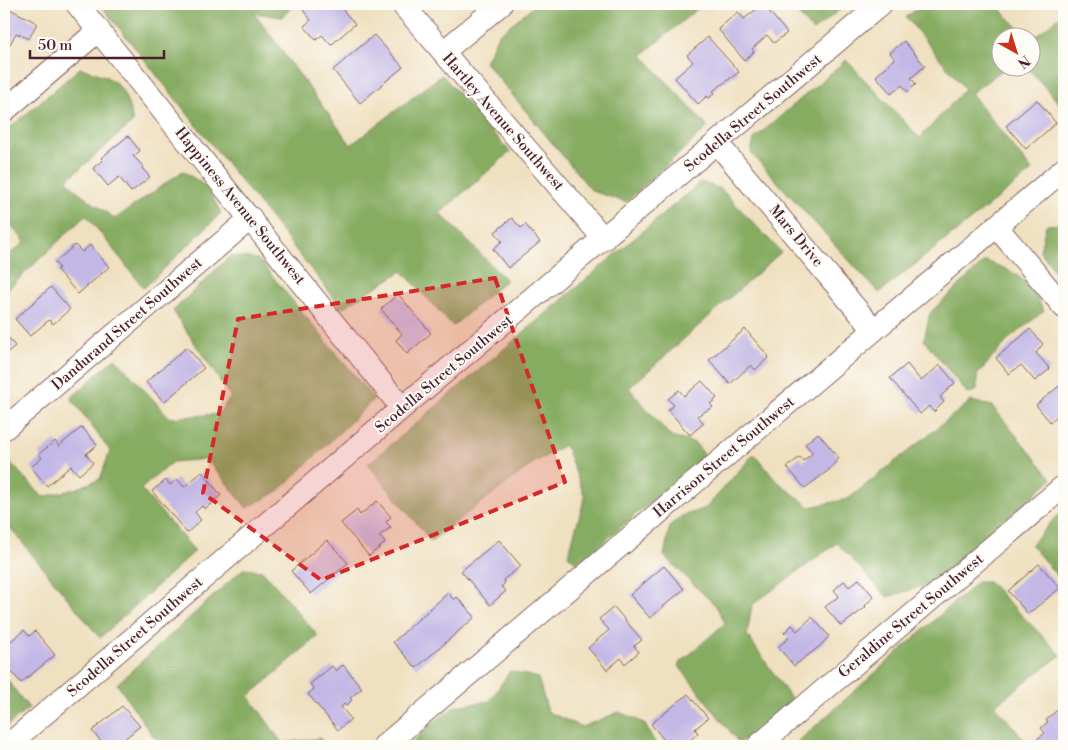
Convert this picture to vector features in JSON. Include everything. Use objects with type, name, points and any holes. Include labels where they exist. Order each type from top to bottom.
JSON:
[{"type":"street","name":"Happiness Avenue Southwest","points":[[77,4],[402,408]]},
{"type":"street","name":"Hartley Avenue Southwest","points":[[402,4],[604,239]]},
{"type":"street","points":[[443,52],[501,4]]},
{"type":"street","name":"Scodella Street Southwest","points":[[7,746],[402,408],[882,4]]},
{"type":"street","points":[[4,110],[99,30]]},
{"type":"street","name":"Mars Drive","points":[[718,143],[874,330]]},
{"type":"street","name":"Harrison Street Southwest","points":[[384,746],[1064,169]]},
{"type":"street","name":"Dandurand Street Southwest","points":[[4,429],[251,218]]},
{"type":"street","points":[[996,226],[1064,307]]},
{"type":"street","name":"Geraldine Street Southwest","points":[[758,746],[1064,486]]},
{"type":"highlighted area","points":[[495,278],[565,482],[321,580],[203,493],[238,319]]},
{"type":"green space","points":[[100,4],[295,4],[282,17],[254,13],[351,145],[442,75],[510,152],[440,213],[506,280],[453,326],[402,271],[342,308]]},
{"type":"green space","points":[[536,4],[703,4],[642,55],[708,127],[626,202],[592,191],[485,62],[498,35]]},
{"type":"green space","points":[[789,4],[847,4],[813,31]]},
{"type":"green space","points":[[924,4],[995,4],[1019,28],[990,28],[991,78],[971,93],[1032,171],[879,293],[751,153],[754,139],[846,60],[920,138],[965,89],[906,17]]},
{"type":"green space","points":[[1064,13],[1064,109],[1037,78],[1040,78],[1040,33]]},
{"type":"green space","points":[[80,68],[103,76],[117,85],[126,99],[133,122],[67,180],[76,190],[115,219],[183,171],[207,187],[221,213],[144,288],[86,215],[4,293],[4,259],[25,242],[4,216],[4,133]]},
{"type":"green space","points":[[701,182],[721,189],[781,252],[629,388],[671,437],[695,443],[705,455],[578,564],[568,555],[585,497],[565,445],[535,462],[431,541],[368,464]]},
{"type":"green space","points":[[1064,224],[1064,284],[1040,251],[1046,225]]},
{"type":"green space","points":[[230,256],[258,259],[374,399],[280,490],[247,508],[207,459],[172,462],[141,489],[195,551],[100,638],[4,520],[4,456],[43,497],[75,489],[100,479],[110,451],[71,398],[115,358],[170,418],[218,414],[231,397],[173,311]]},
{"type":"green space","points":[[985,261],[1006,269],[1021,278],[1033,292],[1044,311],[1010,338],[977,375],[977,390],[968,394],[924,340],[930,313]]},
{"type":"green space","points":[[971,401],[992,406],[1052,479],[933,583],[887,597],[837,543],[752,605],[747,635],[792,700],[739,743],[678,665],[725,623],[716,606],[664,556],[670,525],[682,516],[706,508],[754,454],[778,482],[810,507],[848,499]]},
{"type":"green space","points":[[1064,511],[1064,584],[1031,545],[1053,520]]},
{"type":"green space","points":[[243,569],[263,571],[318,636],[249,696],[282,743],[320,738],[327,746],[164,746],[153,736],[117,684]]},
{"type":"green space","points":[[977,582],[989,582],[1061,655],[995,705],[1029,746],[954,746],[951,742],[946,746],[793,746]]},
{"type":"green space","points":[[510,671],[538,678],[548,712],[582,727],[619,712],[644,723],[657,746],[409,746],[432,723],[456,706],[490,701]]},
{"type":"green space","points":[[4,676],[29,708],[7,726],[4,722]]},
{"type":"building","points":[[310,4],[338,4],[355,24],[331,45],[322,35],[316,40],[304,26],[311,20],[303,10]]},
{"type":"building","points":[[763,4],[787,33],[774,43],[767,35],[752,49],[754,52],[744,60],[718,29],[738,12],[744,19]]},
{"type":"building","points":[[4,6],[37,23],[29,39],[16,33],[4,56]]},
{"type":"building","points":[[374,35],[403,67],[360,103],[333,70]]},
{"type":"building","points":[[708,37],[739,72],[713,91],[715,93],[709,98],[707,96],[698,104],[675,78],[693,62],[687,55]]},
{"type":"building","points":[[904,41],[925,66],[911,78],[916,84],[908,92],[902,85],[891,94],[876,76],[895,59],[890,53]]},
{"type":"building","points":[[1037,100],[1056,123],[1026,149],[1006,126]]},
{"type":"building","points":[[128,136],[140,151],[133,156],[144,167],[142,168],[150,177],[131,192],[119,177],[108,186],[93,168],[103,160],[101,158]]},
{"type":"building","points":[[512,218],[521,228],[525,224],[540,242],[508,268],[493,249],[502,241],[495,232]]},
{"type":"building","points":[[75,245],[82,252],[90,245],[109,267],[78,294],[57,270],[59,268],[55,262]]},
{"type":"building","points":[[51,287],[70,309],[53,324],[49,320],[30,336],[15,319]]},
{"type":"building","points":[[398,294],[431,333],[407,354],[396,340],[402,334],[381,309]]},
{"type":"building","points":[[745,329],[769,357],[755,370],[751,365],[730,384],[709,360]]},
{"type":"building","points":[[1030,329],[1043,344],[1036,353],[1050,369],[1035,381],[1021,365],[1009,374],[996,358]]},
{"type":"building","points":[[4,332],[15,346],[4,355]]},
{"type":"building","points":[[187,347],[204,368],[164,402],[146,382]]},
{"type":"building","points":[[907,364],[921,381],[940,365],[955,383],[940,397],[944,402],[934,412],[929,406],[920,414],[890,378]]},
{"type":"building","points":[[702,381],[717,398],[710,404],[713,407],[697,416],[704,423],[690,435],[668,410],[674,405],[668,399],[679,390],[684,396]]},
{"type":"building","points":[[1064,382],[1064,426],[1056,417],[1050,422],[1036,405]]},
{"type":"building","points":[[82,427],[97,445],[86,454],[93,463],[79,475],[71,466],[47,486],[31,467],[42,458],[39,454],[55,441],[59,446]]},
{"type":"building","points":[[818,433],[839,458],[829,470],[805,488],[787,467],[800,457],[803,461],[813,453],[805,444]]},
{"type":"building","points":[[202,472],[221,495],[205,509],[202,506],[195,512],[201,520],[187,533],[152,491],[166,480],[170,485],[177,479],[184,487]]},
{"type":"building","points":[[377,501],[391,517],[386,522],[391,527],[379,536],[385,543],[369,556],[341,523],[357,510],[360,515]]},
{"type":"building","points":[[327,540],[348,563],[311,594],[291,571]]},
{"type":"building","points":[[499,540],[521,566],[503,580],[505,583],[501,587],[506,591],[490,605],[461,571]]},
{"type":"building","points":[[1039,564],[1060,588],[1028,614],[1008,591]]},
{"type":"building","points":[[664,566],[684,589],[650,618],[630,595]]},
{"type":"building","points":[[859,579],[874,597],[865,605],[866,607],[841,626],[825,607],[839,596],[834,590],[844,581],[849,587]]},
{"type":"building","points":[[448,593],[454,600],[457,597],[475,617],[416,668],[393,642]]},
{"type":"building","points":[[614,607],[642,640],[634,646],[639,652],[625,664],[621,658],[607,670],[588,648],[609,630],[599,619]]},
{"type":"building","points":[[812,617],[829,636],[820,646],[794,666],[778,647],[789,638],[784,633],[792,625],[797,631]]},
{"type":"building","points":[[24,630],[29,636],[35,631],[55,655],[21,683],[4,663],[4,647]]},
{"type":"building","points":[[343,665],[362,688],[350,698],[352,700],[346,706],[344,704],[341,707],[351,719],[338,730],[308,694],[314,689],[310,684],[332,666],[336,671]]},
{"type":"building","points":[[688,694],[708,718],[695,729],[698,733],[690,740],[695,746],[669,746],[651,724]]},
{"type":"building","points":[[1064,704],[1064,746],[1042,746],[1036,740],[1045,733],[1041,728],[1048,722],[1046,720]]},
{"type":"building","points":[[122,706],[140,726],[116,746],[105,746],[92,731]]}]
